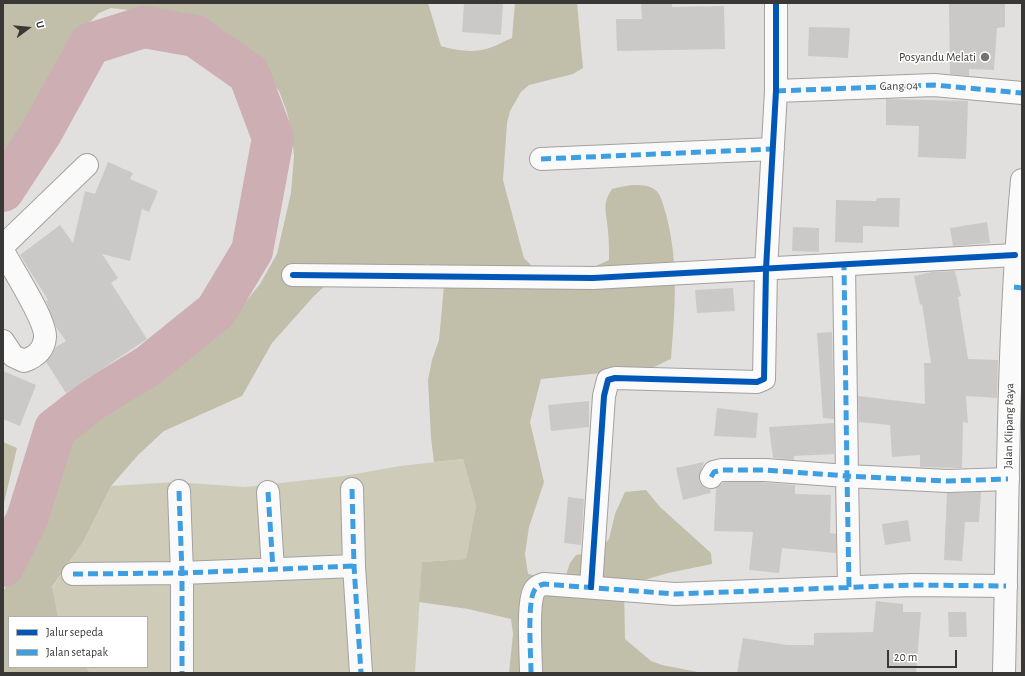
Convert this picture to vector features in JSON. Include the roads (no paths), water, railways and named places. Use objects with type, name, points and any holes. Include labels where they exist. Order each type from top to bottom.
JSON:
[{"type":"street","points":[[591,587],[604,396],[608,380],[615,378],[757,382],[764,380],[766,269],[776,91],[776,3]]},
{"type":"street","name":"Gang 04","points":[[776,91],[934,86],[1022,93]]},
{"type":"street","points":[[541,159],[773,149]]},
{"type":"street","points":[[3,246],[87,164]]},
{"type":"street","name":"Jalan Klipang Raya","points":[[1004,673],[1008,479],[1018,287],[1015,255],[1022,180]]},
{"type":"street","points":[[3,252],[43,327],[45,337],[42,348],[35,357],[24,361],[13,356],[4,346]]},
{"type":"street","points":[[293,275],[593,278],[1015,255]]},
{"type":"street","points":[[844,265],[849,587]]},
{"type":"street","points":[[710,477],[714,472],[722,470],[765,470],[948,481],[1008,479]]},
{"type":"street","points":[[352,489],[354,566],[361,673]]},
{"type":"street","points":[[179,491],[182,573],[182,673]]},
{"type":"street","points":[[268,492],[273,569]]},
{"type":"street","points":[[73,574],[182,573],[354,566]]},
{"type":"street","points":[[532,673],[531,612],[534,592],[544,584],[675,594],[849,587],[1006,586]]},
{"type":"waterway","points":[[3,191],[41,133],[90,44],[144,27],[195,36],[249,74],[273,138],[252,251],[216,311],[148,366],[92,400],[55,429],[27,519],[3,566]]},
{"type":"place","name":"Posyandu Melati","points":[[985,57]]}]
